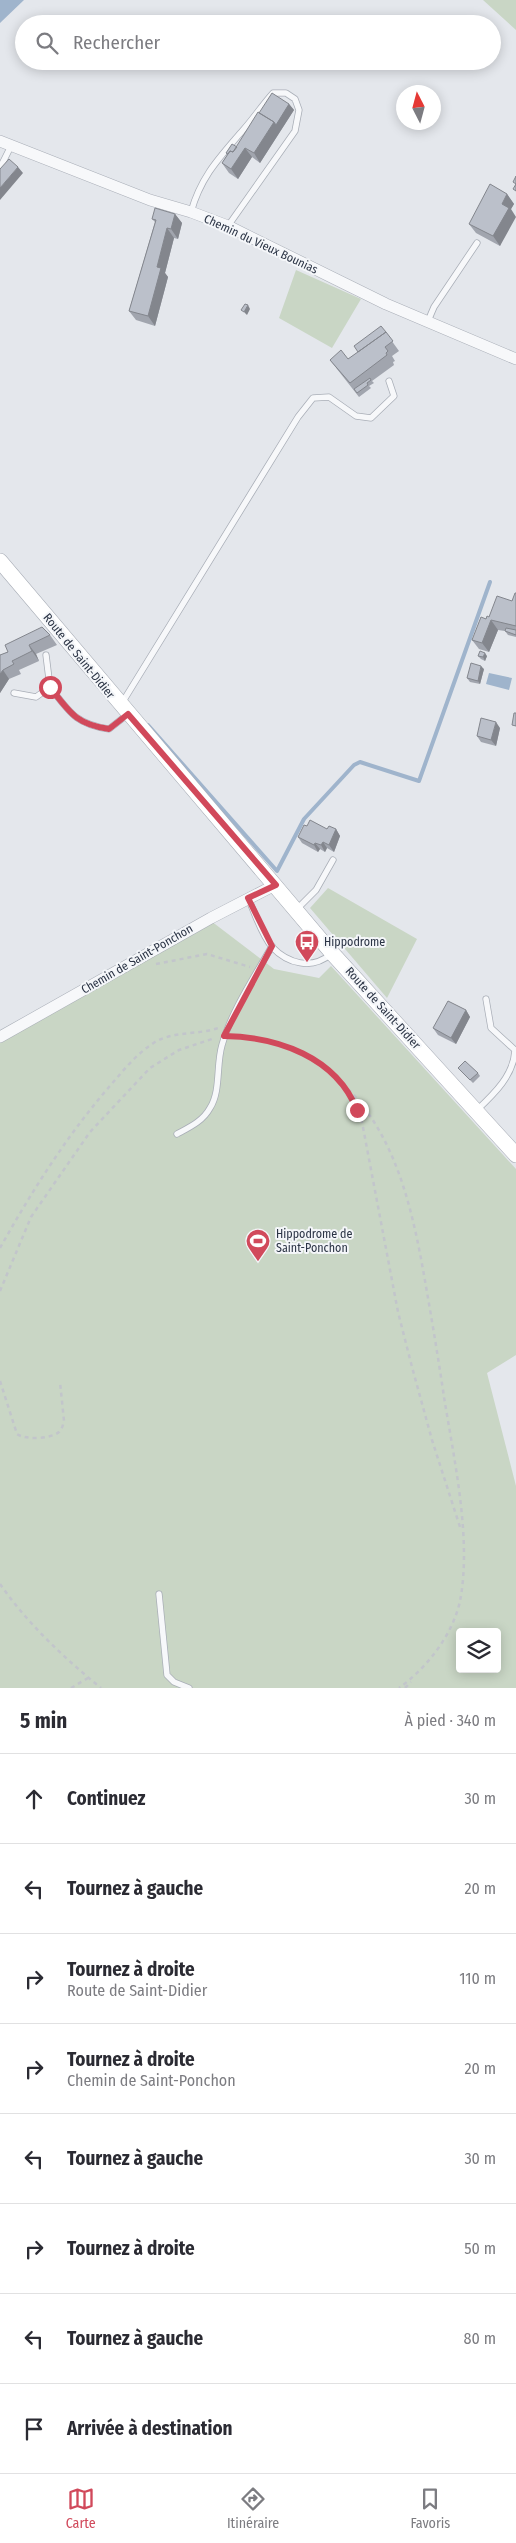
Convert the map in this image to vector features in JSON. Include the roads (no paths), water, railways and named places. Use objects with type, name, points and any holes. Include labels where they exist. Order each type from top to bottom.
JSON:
[{"type":"main road","name":"Route de Saint-Didier","points":[[0,561],[124,710],[332,952],[516,1155]]},
{"type":"street","name":"Chemin du Vieux Bounias","points":[[0,141],[150,200],[191,212],[228,226],[386,304],[516,359]]},
{"type":"street","name":"Chemin de Saint-Ponchon","points":[[0,1037],[248,898],[276,885]]},
{"type":"lane","points":[[191,212],[196,193],[216,160],[272,93],[286,93],[295,99],[300,110],[295,132],[228,226]]},
{"type":"lane","points":[[1,166],[11,146]]},
{"type":"lane","points":[[428,322],[434,307],[477,243]]},
{"type":"lane","points":[[46,655],[50,687],[69,712],[87,726],[109,729],[124,710],[298,417],[314,398],[329,397],[356,416],[371,418],[394,396],[389,381]]},
{"type":"lane","points":[[14,693],[36,697],[50,687]]},
{"type":"lane","points":[[296,910],[316,890],[333,860]]},
{"type":"lane","points":[[248,898],[272,946],[290,960],[307,964],[319,961],[332,952]]},
{"type":"lane","points":[[177,1134],[203,1118],[211,1107],[215,1094],[218,1062],[224,1036],[272,946]]},
{"type":"lane","points":[[476,1112],[494,1093],[514,1063],[515,1050],[491,1028],[486,999]]},
{"type":"lane","points":[[159,1594],[167,1675],[174,1682],[189,1688]]},
{"type":"water","points":[[0,0],[24,0],[0,23]]},
{"type":"water","points":[[489,673],[512,678],[509,690],[486,684]]},
{"type":"waterway","points":[[148,725],[277,871],[304,819],[354,765],[360,762],[419,781],[490,582]]},
{"type":"place","name":"Hippodrome","points":[[307,963]]},
{"type":"place","name":"Hippodrome de Saint-Ponchon","points":[[258,1262]]}]
